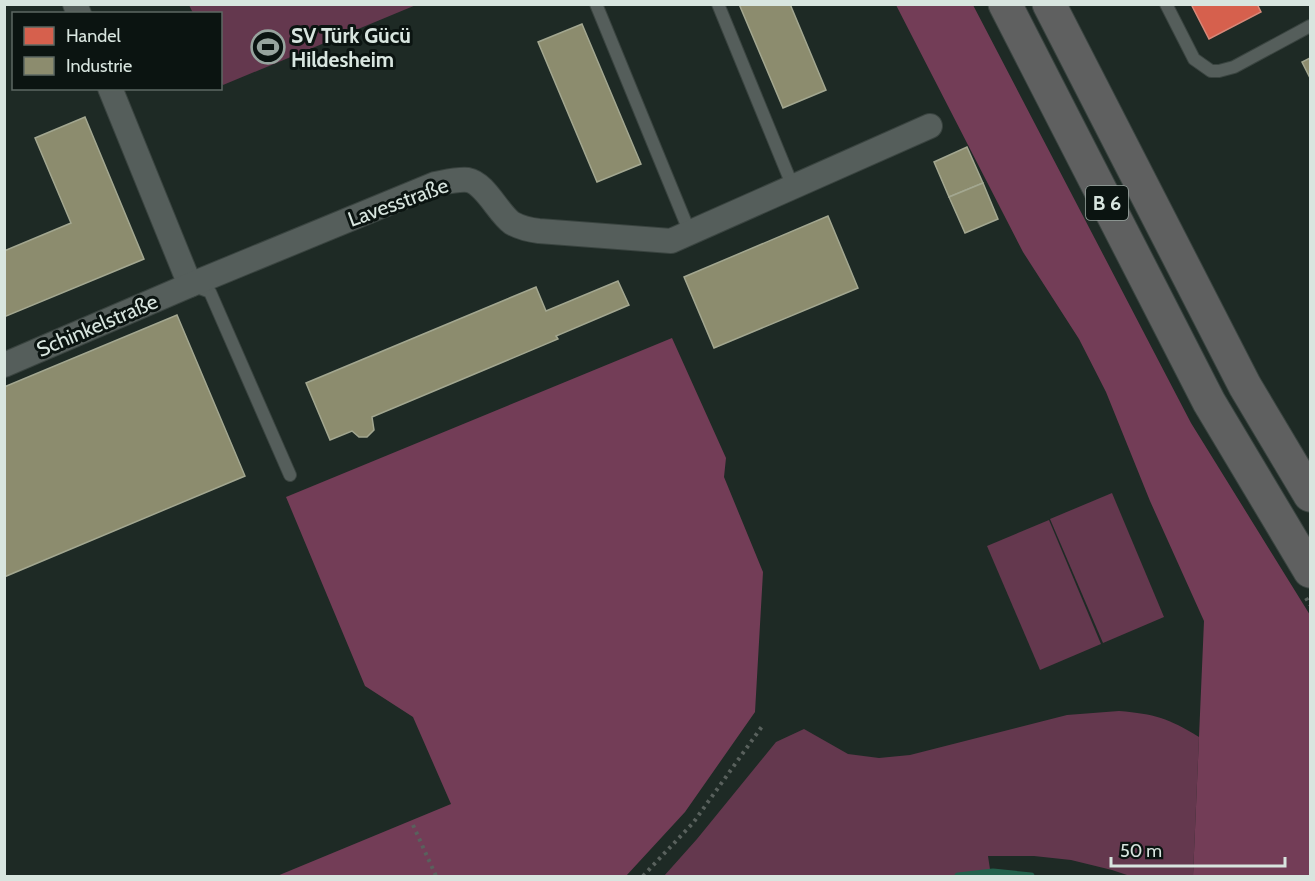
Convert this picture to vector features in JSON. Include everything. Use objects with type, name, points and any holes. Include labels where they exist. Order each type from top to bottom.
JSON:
[{"type":"main road","name":"B 6","points":[[1005,4],[1209,402],[1311,571]]},
{"type":"main road","name":"B 6","points":[[1049,4],[1245,386],[1311,495]]},
{"type":"street","points":[[111,90],[190,285]]},
{"type":"street","name":"Lavesstraße","points":[[190,285],[435,184],[454,180],[471,180],[512,222],[523,228],[671,241],[930,126]]},
{"type":"street","name":"Schinkelstraße","points":[[4,365],[190,285]]},
{"type":"lane","points":[[596,4],[690,233]]},
{"type":"lane","points":[[718,4],[793,187]]},
{"type":"lane","points":[[1166,4],[1194,58],[1211,71],[1234,67],[1311,26]]},
{"type":"lane","points":[[190,285],[210,292],[290,475]]},
{"type":"path","points":[[643,876],[693,823],[763,725]]},
{"type":"path","points":[[413,825],[436,876]]},
{"type":"shaded area","name":"SV Türk Gücü Hildesheim","points":[[189,5],[416,5],[223,85],[222,12],[192,12]]},
{"type":"shaded area","points":[[896,5],[973,5],[1191,423],[1310,615],[1310,876],[1193,876],[1204,621],[1150,501],[1106,392],[1079,339],[1023,252]]},
{"type":"shaded area","points":[[672,338],[726,458],[724,477],[763,572],[755,712],[685,812],[626,876],[277,876],[451,804],[413,717],[365,686],[286,497]]},
{"type":"shaded area","points":[[1112,493],[1164,617],[1103,643],[1050,519]]},
{"type":"shaded area","points":[[1049,520],[1101,644],[1040,670],[987,546]]},
{"type":"shaded area","points":[[1119,711],[1161,718],[1199,737],[1193,876],[1130,876],[1071,860],[1034,856],[988,856],[991,876],[664,876],[776,742],[804,729],[848,754],[879,758],[910,755],[1067,715]]},
{"type":"building: Handel","points":[[1191,4],[1257,4],[1261,12],[1209,39]]},
{"type":"building: Industrie","points":[[739,4],[790,4],[826,90],[783,108]]},
{"type":"building: Industrie","points":[[582,24],[641,164],[597,182],[538,42]]},
{"type":"building: Industrie","points":[[1310,58],[1310,78],[1302,62]]},
{"type":"building: Industrie","points":[[85,117],[144,259],[4,317],[4,251],[71,223],[35,138]]},
{"type":"building: Industrie","points":[[967,147],[983,183],[949,197],[934,162]]},
{"type":"building: Industrie","points":[[983,183],[998,219],[965,233],[949,197]]},
{"type":"building: Industrie","points":[[828,216],[858,288],[714,348],[684,277]]},
{"type":"building: Industrie","points":[[618,281],[629,305],[556,336],[558,339],[372,417],[374,430],[367,437],[359,437],[352,431],[330,440],[306,383],[536,287],[546,311]]},
{"type":"building: Industrie","points":[[177,315],[245,476],[4,577],[4,387]]},
{"type":"waterway","points":[[958,876],[993,872],[1031,876]]},
{"type":"place","name":"SV Türk Gücü Hildesheim","points":[[268,47]]}]
